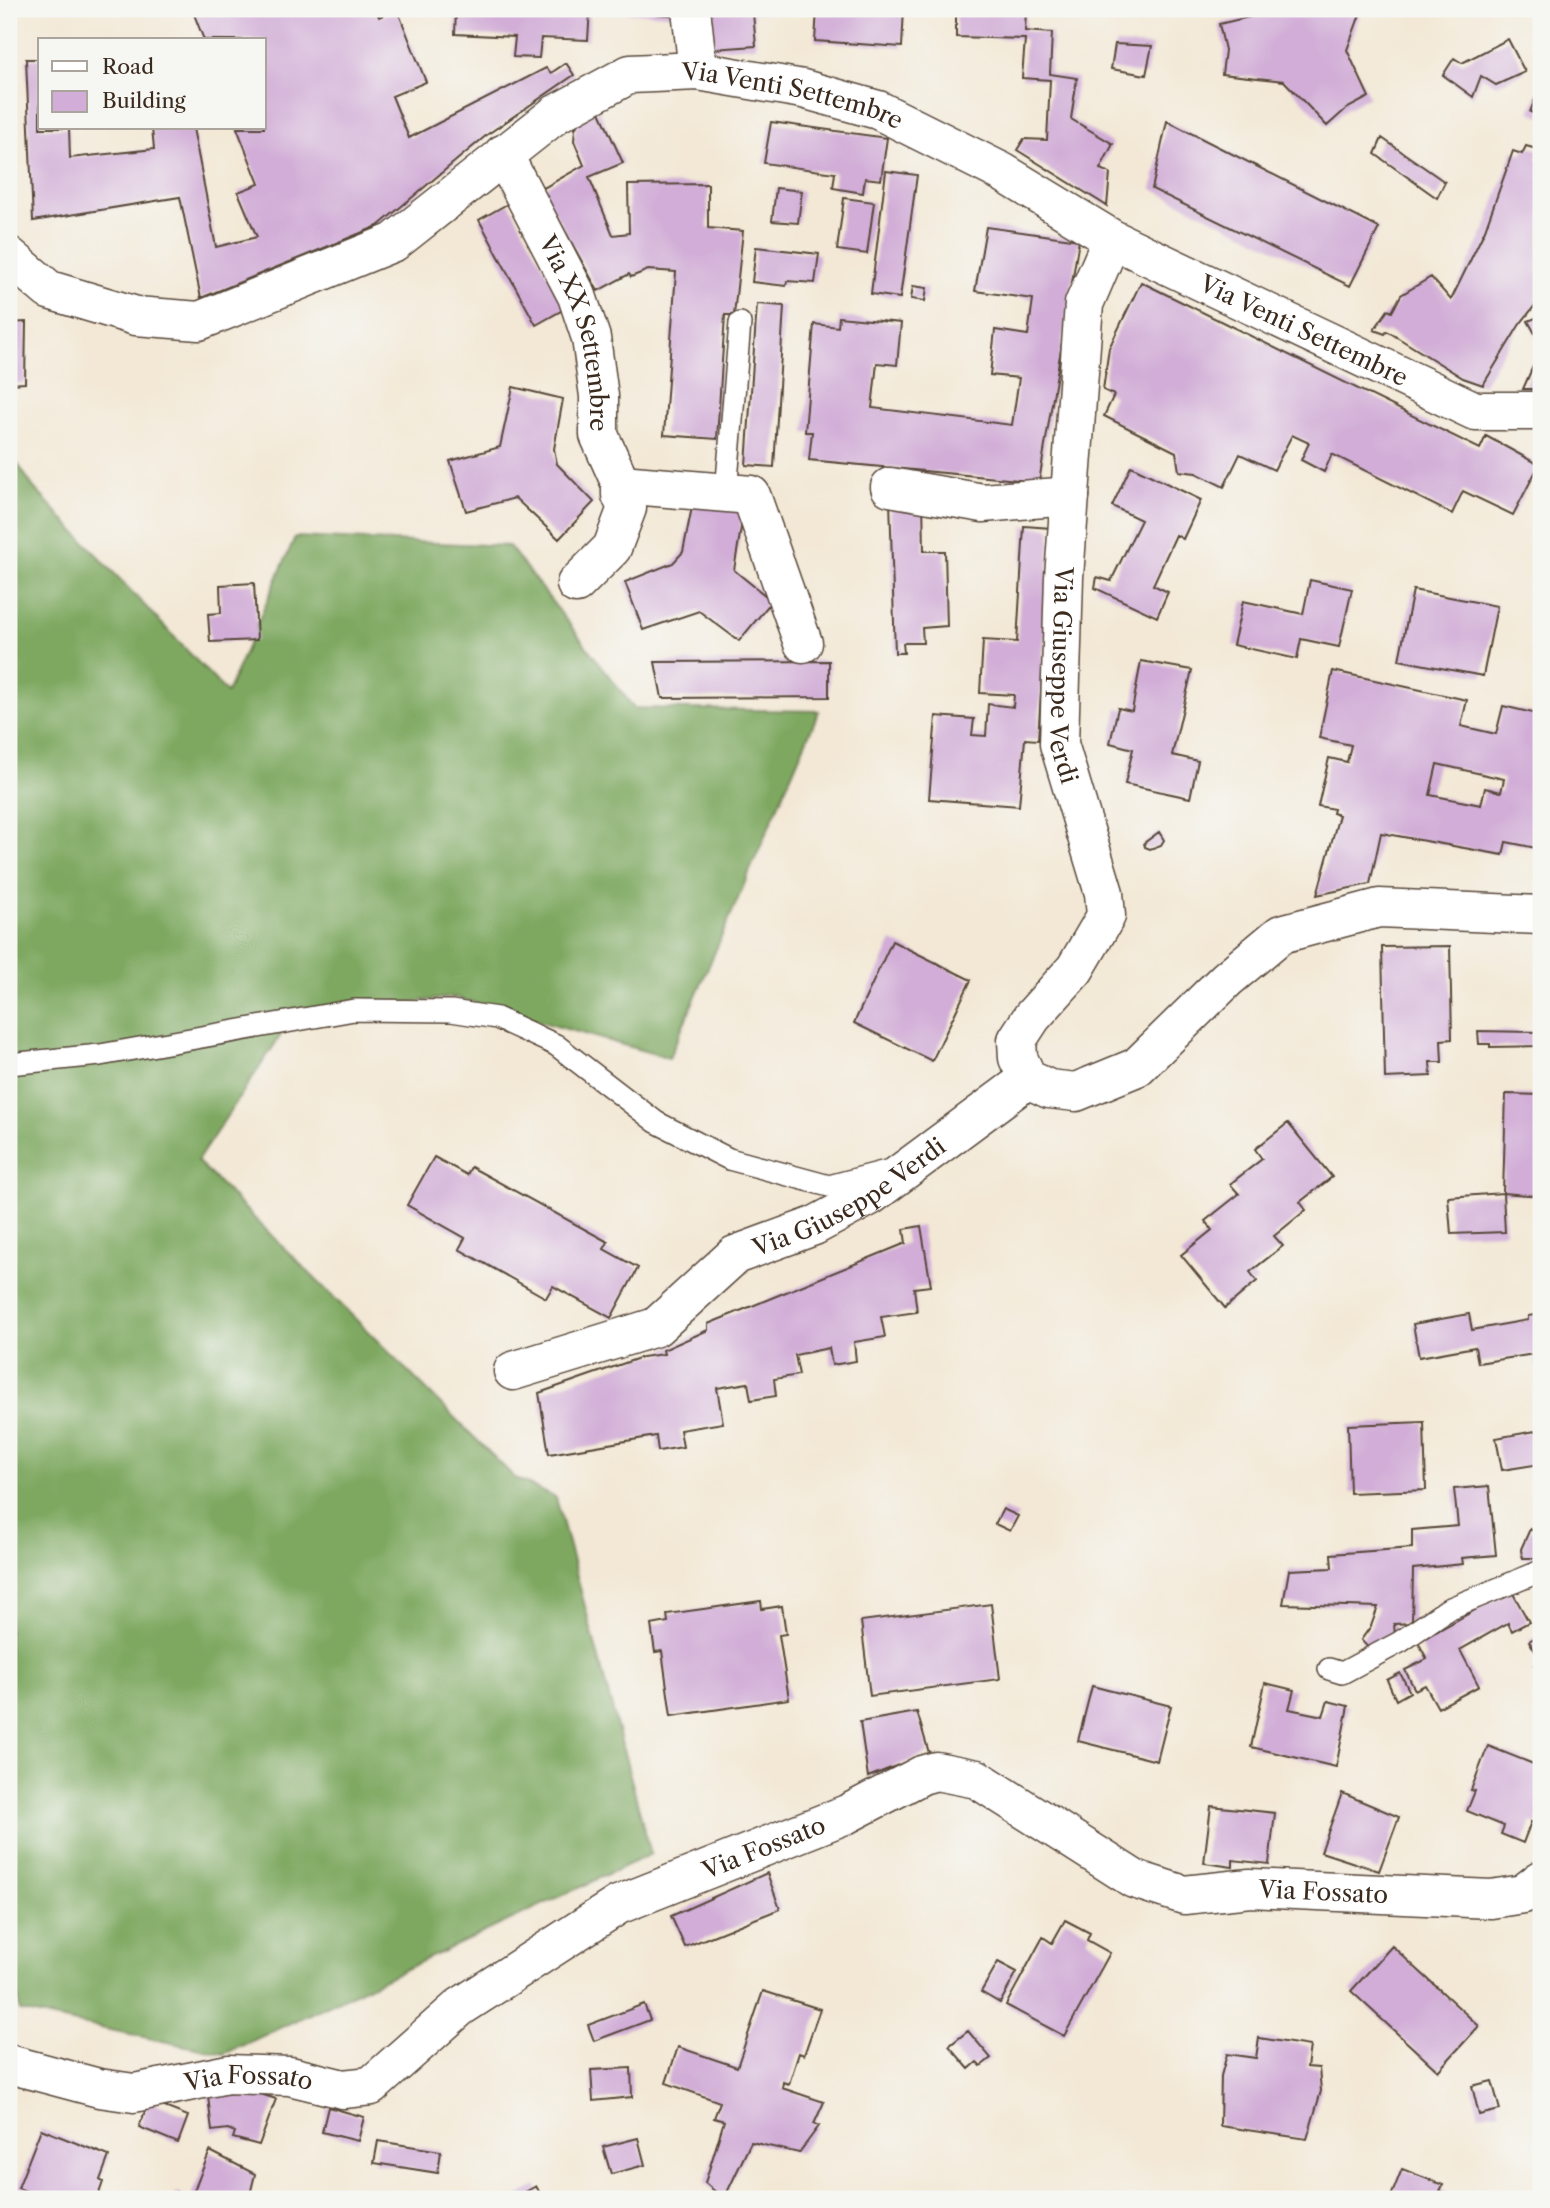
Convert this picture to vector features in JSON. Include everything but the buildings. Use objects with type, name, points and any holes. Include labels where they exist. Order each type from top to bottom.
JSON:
[{"type":"street","points":[[691,9],[698,71]]},
{"type":"street","name":"Via Venti Settembre","points":[[9,257],[49,290],[136,316],[199,321],[394,242],[556,114],[630,74],[698,71],[803,89],[878,110],[1002,172],[1112,239],[1475,411],[1541,411]]},
{"type":"street","name":"Via XX Settembre","points":[[503,154],[577,296],[594,361],[599,396],[598,435],[621,484],[621,495],[627,509],[612,548],[576,584]]},
{"type":"street","name":"Via Giuseppe Verdi","points":[[513,1371],[656,1327],[735,1255],[814,1226],[870,1196],[1028,1079],[1018,1058],[1017,1040],[1032,1017],[1074,969],[1106,916],[1104,893],[1059,744],[1070,496],[1084,304],[1112,239]]},
{"type":"street","points":[[621,484],[751,495],[803,643]]},
{"type":"street","points":[[890,487],[983,503],[1070,496]]},
{"type":"street","points":[[1028,1079],[1049,1089],[1076,1092],[1137,1067],[1227,979],[1281,934],[1379,908],[1541,915]]},
{"type":"street","name":"Via Fossato","points":[[9,2064],[99,2088],[134,2093],[228,2074],[290,2076],[343,2089],[371,2086],[460,2007],[618,1905],[847,1814],[922,1775],[936,1771],[977,1779],[1134,1880],[1184,1895],[1250,1888],[1491,1899],[1523,1894],[1541,1880]]},
{"type":"lane","points":[[726,494],[740,323]]},
{"type":"lane","points":[[9,1064],[100,1055],[354,1010],[451,1011],[497,1018],[556,1045],[656,1122],[729,1159],[829,1186],[919,1162]]},
{"type":"lane","points":[[1329,1669],[1342,1673],[1400,1642],[1448,1609],[1541,1571]]},
{"type":"green space","points":[[9,451],[34,488],[227,693],[295,537],[509,546],[634,708],[819,711],[669,1058],[454,997],[293,1017],[197,1161],[515,1478],[556,1498],[651,1854],[224,2054],[20,2011],[9,1938]]}]
